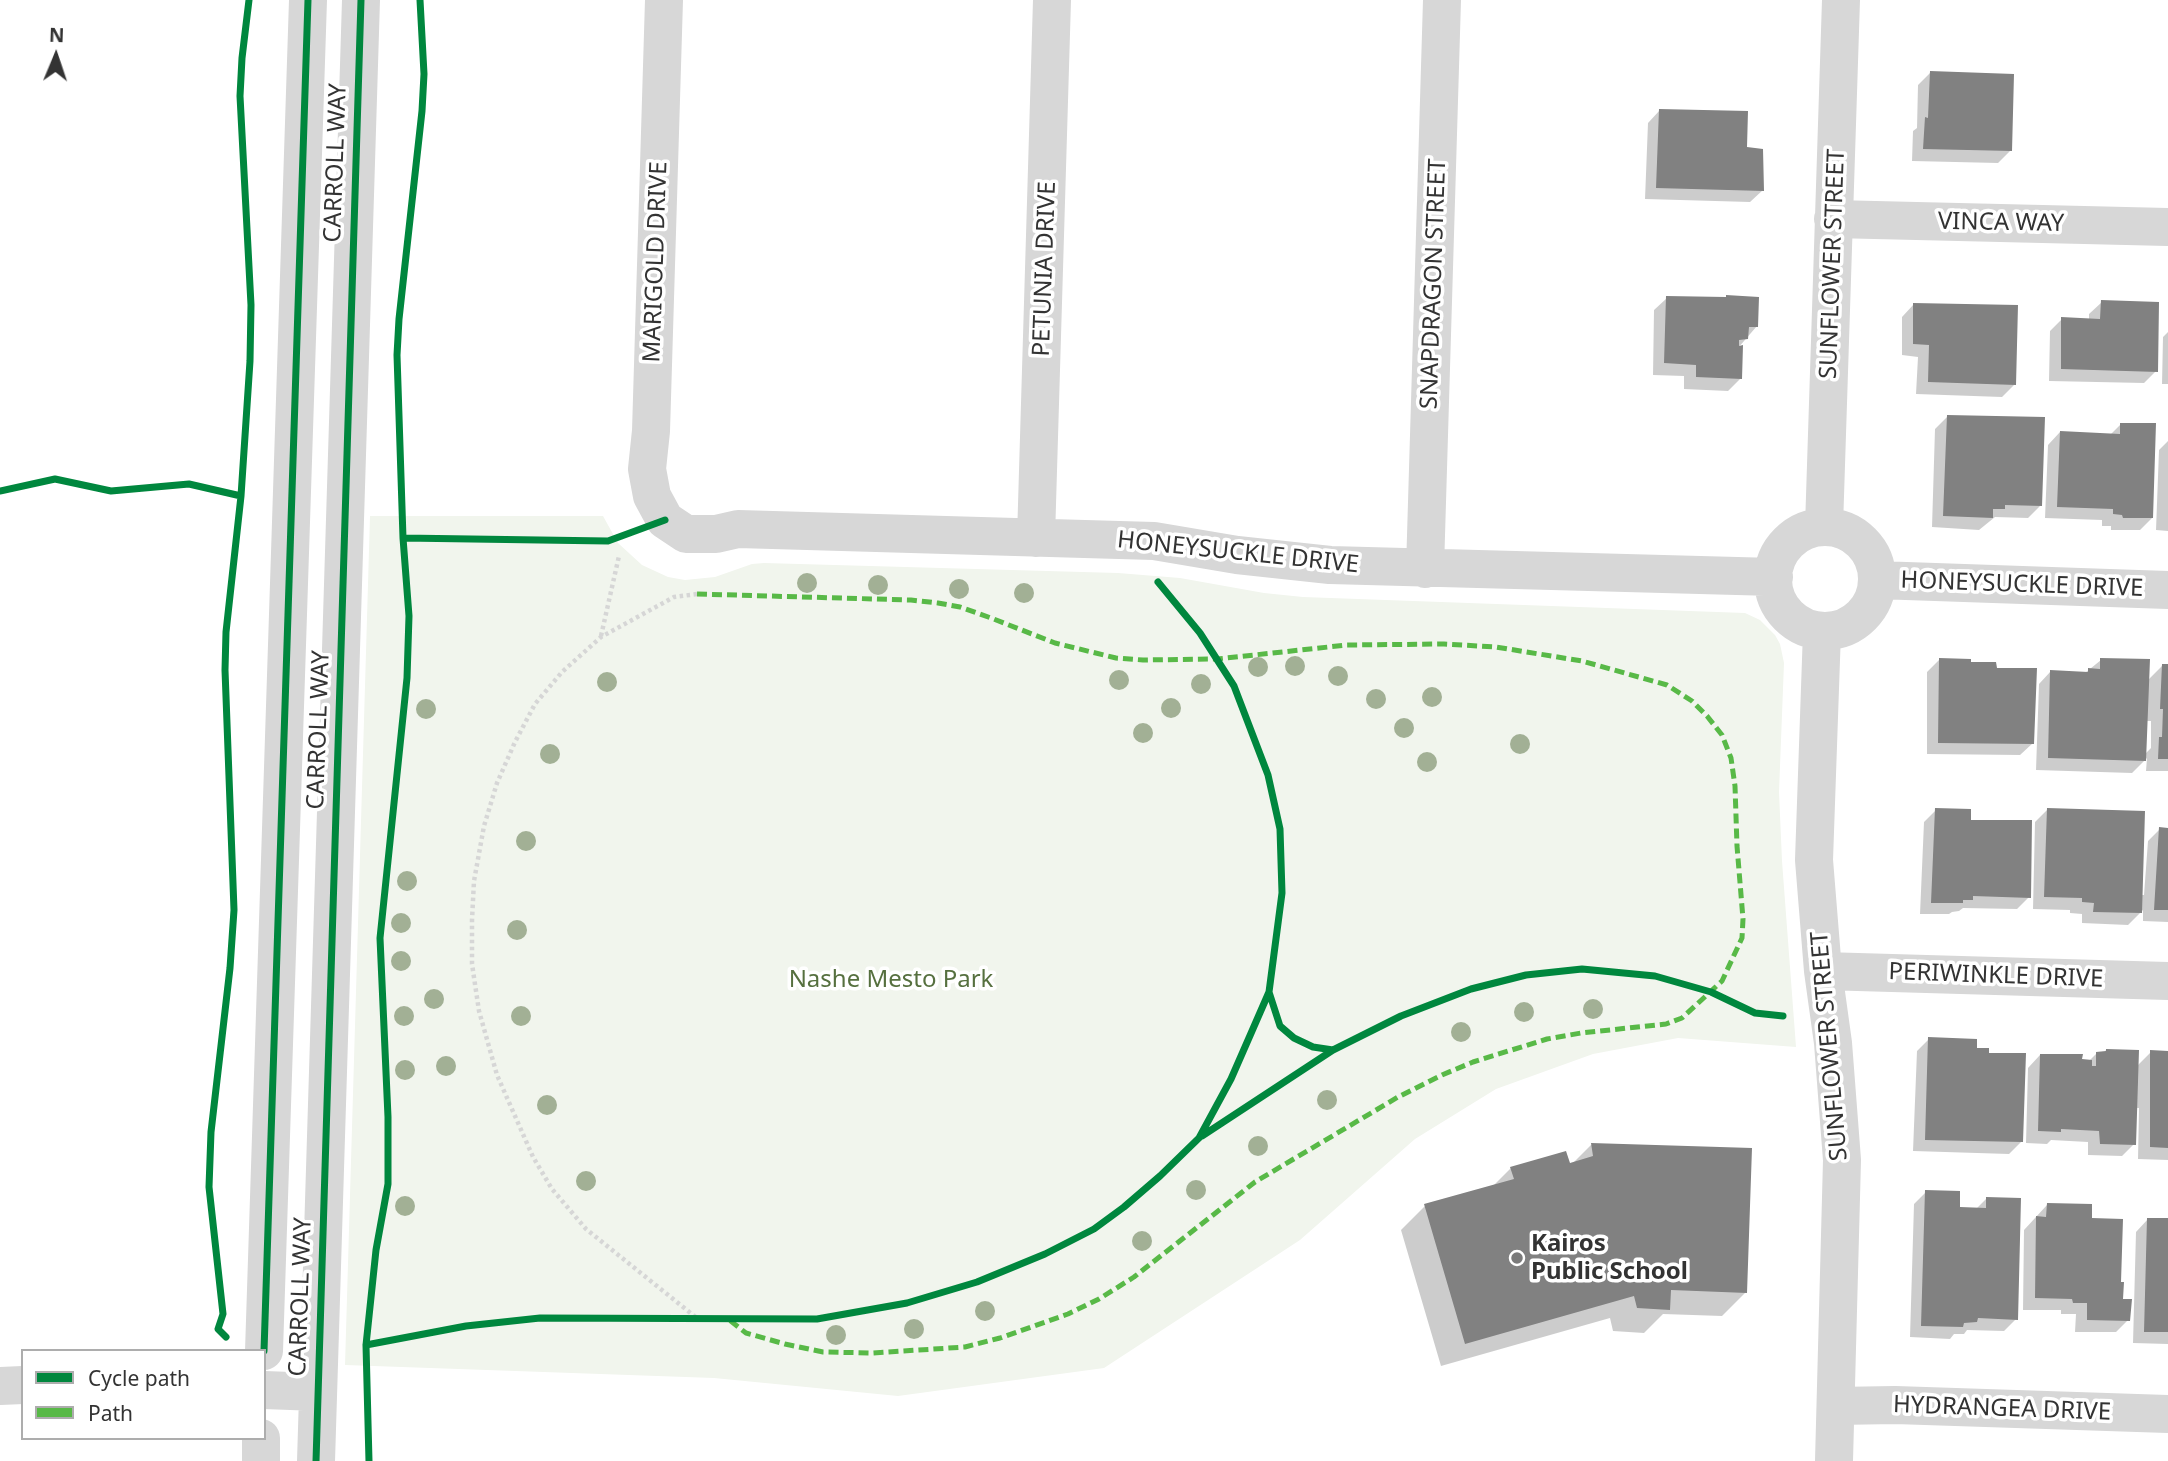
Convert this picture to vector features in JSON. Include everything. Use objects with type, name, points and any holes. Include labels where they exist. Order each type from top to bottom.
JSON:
[{"type":"street","name":"CARROLL WAY","points":[[264,1349],[308,0]]},
{"type":"street","name":"CARROLL WAY","points":[[316,1461],[361,0]]},
{"type":"street","name":"MARIGOLD DRIVE","points":[[664,0],[651,432],[647,469],[652,496],[665,520]]},
{"type":"street","name":"PETUNIA DRIVE","points":[[1036,538],[1052,0]]},
{"type":"street","name":"SNAPDRAGON STREET","points":[[1425,569],[1442,0]]},
{"type":"street","name":"SUNFLOWER STREET","points":[[1824,527],[1840,0]]},
{"type":"street","name":"VINCA WAY","points":[[1833,219],[2168,227]]},
{"type":"street","name":"HONEYSUCKLE DRIVE","points":[[665,520],[686,534],[716,534],[738,529],[1154,541],[1237,555],[1330,565],[1774,577]]},
{"type":"street","points":[[1824,527],[1842,530],[1857,538],[1870,552],[1877,570],[1877,587],[1871,604],[1860,618],[1846,627],[1830,631],[1814,630],[1798,624],[1786,614],[1777,600],[1774,577],[1780,552],[1791,540],[1807,531],[1824,527]]},
{"type":"street","name":"HONEYSUCKLE DRIVE","points":[[1877,580],[2168,590]]},
{"type":"street","name":"SUNFLOWER STREET","points":[[1822,631],[1814,860],[1842,1160],[1834,1461]]},
{"type":"street","name":"PERIWINKLE DRIVE","points":[[1823,971],[2168,981]]},
{"type":"street","points":[[0,1386],[21,1385]]},
{"type":"street","points":[[266,1390],[317,1392]]},
{"type":"street","name":"HYDRANGEA DRIVE","points":[[1836,1406],[1897,1405],[2168,1414]]},
{"type":"street","points":[[261,1440],[261,1461]]},
{"type":"path","points":[[601,636],[619,556]]},
{"type":"path","points":[[696,594],[674,597],[601,636],[562,672],[535,705],[497,783],[484,826],[474,881],[472,964],[479,1011],[497,1076],[533,1157],[552,1189],[586,1229],[698,1319]]},
{"type":"path","points":[[685,1319],[708,1319]]},
{"type":"green space","name":"Nashe Mesto Park","points":[[370,516],[603,516],[618,543],[642,565],[668,577],[685,580],[715,577],[752,564],[764,563],[1118,573],[1180,578],[1303,597],[1745,613],[1760,620],[1775,635],[1784,663],[1779,792],[1796,1047],[1678,1038],[1593,1054],[1496,1089],[1415,1139],[1300,1240],[1104,1368],[898,1396],[714,1378],[345,1365]]},
{"type":"building","points":[[1930,71],[2014,74],[2012,151],[1923,149],[1925,117],[1928,118]]},
{"type":"building","points":[[1659,109],[1748,111],[1747,147],[1763,149],[1764,191],[1656,188]]},
{"type":"building","points":[[1666,296],[1759,297],[1758,327],[1749,327],[1748,339],[1739,340],[1739,346],[1743,345],[1742,379],[1696,377],[1696,365],[1664,363]]},
{"type":"building","points":[[2101,300],[2159,302],[2158,372],[2061,369],[2061,317],[2100,319]]},
{"type":"building","points":[[1913,303],[2018,305],[2016,385],[1928,382],[1929,345],[1913,344]]},
{"type":"building","points":[[1947,415],[2045,417],[2042,506],[2005,505],[2005,509],[1993,509],[1993,518],[1943,516]]},
{"type":"building","points":[[2120,423],[2156,423],[2153,518],[2123,518],[2122,515],[2113,514],[2113,509],[2057,507],[2060,431],[2120,434]]},
{"type":"building","points":[[1939,658],[1996,662],[1997,668],[2037,668],[2034,744],[1938,743]]},
{"type":"building","points":[[2100,658],[2150,659],[2146,761],[2048,758],[2050,670],[2088,672],[2088,668],[2100,669]]},
{"type":"building","points":[[2162,664],[2168,664],[2168,759],[2158,759],[2159,737],[2162,737]]},
{"type":"building","points":[[1935,808],[1971,809],[1971,820],[2032,820],[2031,898],[1973,896],[1973,900],[1963,900],[1963,903],[1931,903]]},
{"type":"building","points":[[2047,808],[2145,811],[2142,913],[2093,912],[2094,903],[2082,902],[2082,898],[2044,897]]},
{"type":"building","points":[[2159,827],[2168,828],[2168,910],[2154,910]]},
{"type":"building","points":[[1928,1037],[1977,1039],[1977,1048],[1989,1048],[1989,1053],[2026,1053],[2023,1142],[1925,1140]]},
{"type":"building","points":[[2106,1049],[2139,1050],[2136,1145],[2100,1144],[2099,1131],[2038,1131],[2040,1054],[2083,1054],[2082,1059],[2092,1060],[2092,1066],[2096,1066],[2096,1052]]},
{"type":"building","points":[[2150,1050],[2168,1051],[2168,1148],[2150,1147]]},
{"type":"building","name":"Kairos Public School","points":[[1591,1143],[1752,1148],[1747,1293],[1671,1290],[1670,1310],[1637,1308],[1634,1296],[1465,1344],[1424,1204],[1514,1179],[1510,1167],[1566,1151],[1570,1163],[1593,1156]]},
{"type":"building","points":[[1925,1190],[1960,1191],[1960,1207],[1986,1208],[1986,1197],[2021,1198],[2018,1320],[1978,1318],[1977,1322],[1964,1323],[1963,1327],[1921,1326]]},
{"type":"building","points":[[2047,1203],[2092,1204],[2092,1218],[2123,1219],[2121,1282],[2124,1282],[2123,1299],[2132,1299],[2130,1321],[2087,1320],[2087,1303],[2073,1303],[2072,1299],[2035,1298],[2036,1216],[2046,1217]]},
{"type":"building","points":[[2147,1218],[2168,1218],[2168,1332],[2144,1332]]},
{"type":"marked path","points":[[697,594],[938,603],[960,607],[1055,643],[1116,658],[1217,659],[1347,645],[1444,644],[1496,647],[1582,661],[1667,685],[1692,701],[1707,716],[1722,735],[1731,758],[1743,919],[1742,938],[1722,981],[1682,1018],[1666,1024],[1547,1039],[1473,1062],[1442,1075],[1398,1097],[1255,1182],[1134,1277],[1068,1314],[1000,1338],[965,1347],[873,1353],[823,1352],[785,1344],[746,1333],[728,1319]]},
{"type":"cycle path","points":[[226,1337],[218,1329],[223,1314],[209,1187],[211,1132],[234,910],[225,670],[250,361],[251,305],[240,96],[249,0]]},
{"type":"cycle path","points":[[264,1349],[308,0]]},
{"type":"cycle path","points":[[316,1461],[361,0]]},
{"type":"cycle path","points":[[369,1461],[366,1345],[376,1250],[388,1184],[388,1117],[380,938],[407,678],[409,616],[403,538],[397,355],[422,111],[424,74],[420,0]]},
{"type":"cycle path","points":[[0,491],[55,479],[111,491],[189,484],[241,496]]},
{"type":"cycle path","points":[[403,538],[608,541],[665,520]]},
{"type":"cycle path","points":[[366,1345],[466,1326],[540,1318],[817,1319],[907,1303],[977,1282],[1045,1254],[1094,1229],[1160,1176],[1199,1138],[1231,1079],[1269,992],[1282,893],[1280,829],[1268,775],[1234,686],[1200,633],[1158,582]]},
{"type":"cycle path","points":[[1202,1136],[1333,1050],[1401,1016],[1471,989],[1526,975],[1582,969],[1655,976],[1711,992],[1755,1013],[1783,1016]]},
{"type":"cycle path","points":[[1269,992],[1280,1026],[1294,1038],[1313,1047],[1333,1050]]},
{"type":"place","name":"Kairos Public School","points":[[1517,1258]]}]
